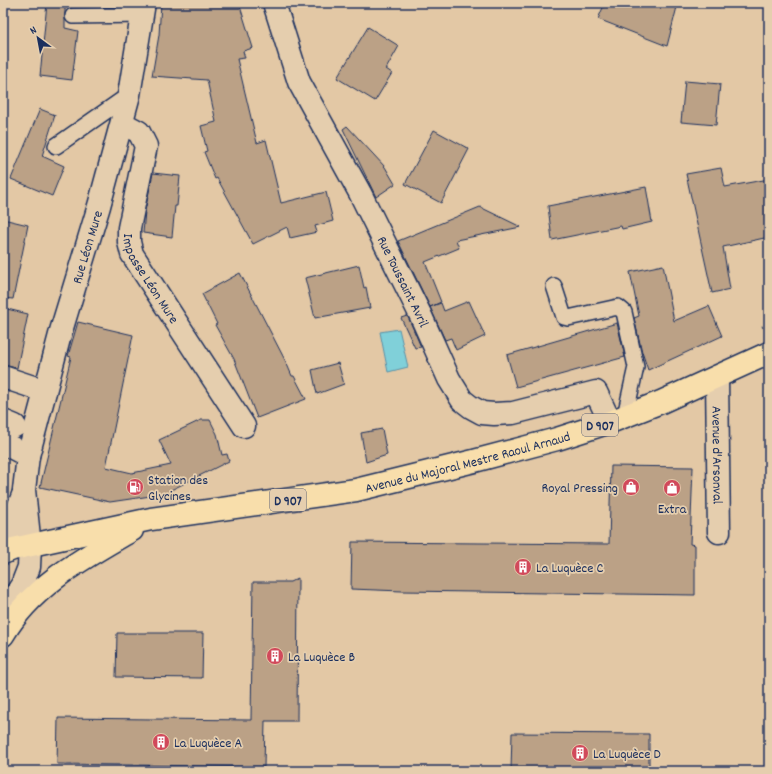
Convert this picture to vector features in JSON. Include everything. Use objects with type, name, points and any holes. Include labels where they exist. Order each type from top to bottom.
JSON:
[{"type":"main road","name":"Avenue du Majoral Mestre Raoul Arnaud","points":[[30,546],[151,519],[356,490],[474,461],[557,439],[618,419],[769,353]]},
{"type":"main road","name":"Avenue du Majoral Mestre Raoul Arnaud","points":[[3,635],[20,610],[51,581],[82,559],[151,519]]},
{"type":"main road","name":"D 907","points":[[3,554],[13,549],[30,546]]},
{"type":"street","name":"Rue Toussaint Avril","points":[[274,3],[298,82],[360,193],[420,314],[449,380],[462,400],[470,407],[482,413],[513,413],[596,392],[618,419]]},
{"type":"street","name":"Rue Léon Mure","points":[[24,490],[28,456],[45,391],[129,95],[144,9]]},
{"type":"street","name":"Impasse Léon Mure","points":[[122,123],[139,132],[146,146],[129,228],[129,242],[132,254],[244,426]]},
{"type":"street","points":[[3,377],[45,391]]},
{"type":"street","name":"Avenue d'Arsonval","points":[[717,377],[719,532]]},
{"type":"street","points":[[7,430],[28,456]]},
{"type":"street","points":[[3,613],[26,578],[29,567],[30,546],[24,490]]},
{"type":"street","points":[[3,546],[24,490]]},
{"type":"lane","points":[[72,16],[144,9]]},
{"type":"lane","points":[[56,146],[129,95]]},
{"type":"lane","points":[[554,286],[564,317],[568,318],[618,307],[624,312],[636,367],[618,419]]},
{"type":"water","points":[[399,329],[408,367],[388,372],[380,332]]},
{"type":"building","points":[[47,3],[65,3],[65,28],[78,31],[72,80],[40,76]]},
{"type":"building","points":[[161,3],[239,3],[253,48],[243,51],[245,58],[237,59],[257,143],[266,140],[281,203],[326,192],[333,221],[315,226],[317,232],[290,238],[287,227],[253,244],[217,178],[215,179],[204,152],[207,151],[201,126],[216,122],[207,80],[152,76],[159,35]]},
{"type":"building","points":[[605,3],[678,3],[667,46],[598,19]]},
{"type":"building","points":[[368,27],[399,46],[386,69],[392,73],[375,101],[337,78]]},
{"type":"building","points":[[685,81],[720,84],[716,125],[681,122]]},
{"type":"building","points":[[40,109],[55,115],[42,156],[64,166],[52,196],[11,179]]},
{"type":"building","points":[[347,126],[385,167],[395,184],[376,197],[343,129]]},
{"type":"building","points":[[434,130],[469,149],[441,203],[405,184]]},
{"type":"building","points":[[721,168],[725,187],[769,179],[769,237],[723,247],[730,289],[712,293],[686,174]]},
{"type":"building","points":[[153,173],[180,176],[172,237],[143,233],[145,211]]},
{"type":"building","points":[[646,187],[652,222],[622,229],[621,226],[552,240],[548,206]]},
{"type":"building","points":[[480,207],[521,227],[456,240],[459,248],[425,262],[441,302],[430,307],[398,241]]},
{"type":"building","points":[[3,219],[28,225],[13,299],[3,298]]},
{"type":"building","points":[[359,265],[364,288],[366,287],[370,308],[315,318],[305,278]]},
{"type":"building","points":[[663,265],[674,321],[709,306],[722,336],[648,370],[634,318],[639,316],[630,272]]},
{"type":"building","points":[[240,273],[292,376],[294,376],[306,399],[257,418],[234,359],[215,325],[217,324],[202,294]]},
{"type":"building","points":[[469,301],[485,336],[456,350],[451,338],[445,340],[430,307],[441,303],[444,311]]},
{"type":"building","points":[[3,308],[28,314],[17,368],[3,365]]},
{"type":"building","points":[[407,316],[421,347],[415,348],[401,318]]},
{"type":"building","points":[[78,322],[133,335],[106,467],[132,473],[171,465],[159,440],[201,420],[210,420],[217,434],[222,455],[227,454],[229,461],[171,490],[171,493],[110,502],[40,487],[71,357],[68,356]]},
{"type":"building","points":[[617,323],[625,357],[516,387],[507,355]]},
{"type":"building","points":[[338,363],[344,384],[317,394],[312,370]]},
{"type":"building","points":[[382,429],[387,455],[366,462],[361,433]]},
{"type":"building","name":"La Luquèce C","points":[[611,466],[693,467],[690,544],[695,545],[695,595],[351,589],[352,542],[609,544]]},
{"type":"building","points":[[298,578],[297,721],[265,721],[264,767],[57,764],[58,718],[251,720],[253,582],[290,582]]},
{"type":"building","points":[[117,633],[203,633],[202,678],[116,677]]},
{"type":"building","name":"La Luquèce D","points":[[512,733],[649,734],[649,771],[511,771]]},
{"type":"place","name":"Station des Glycines","points":[[135,487]]},
{"type":"place","name":"Royal Pressing","points":[[631,487]]},
{"type":"place","name":"Extra","points":[[672,488]]},
{"type":"place","name":"La Luquèce C","points":[[523,567]]},
{"type":"place","name":"La Luquèce B","points":[[275,656]]},
{"type":"place","name":"La Luquèce A","points":[[161,742]]},
{"type":"place","name":"La Luquèce D","points":[[580,753]]}]
